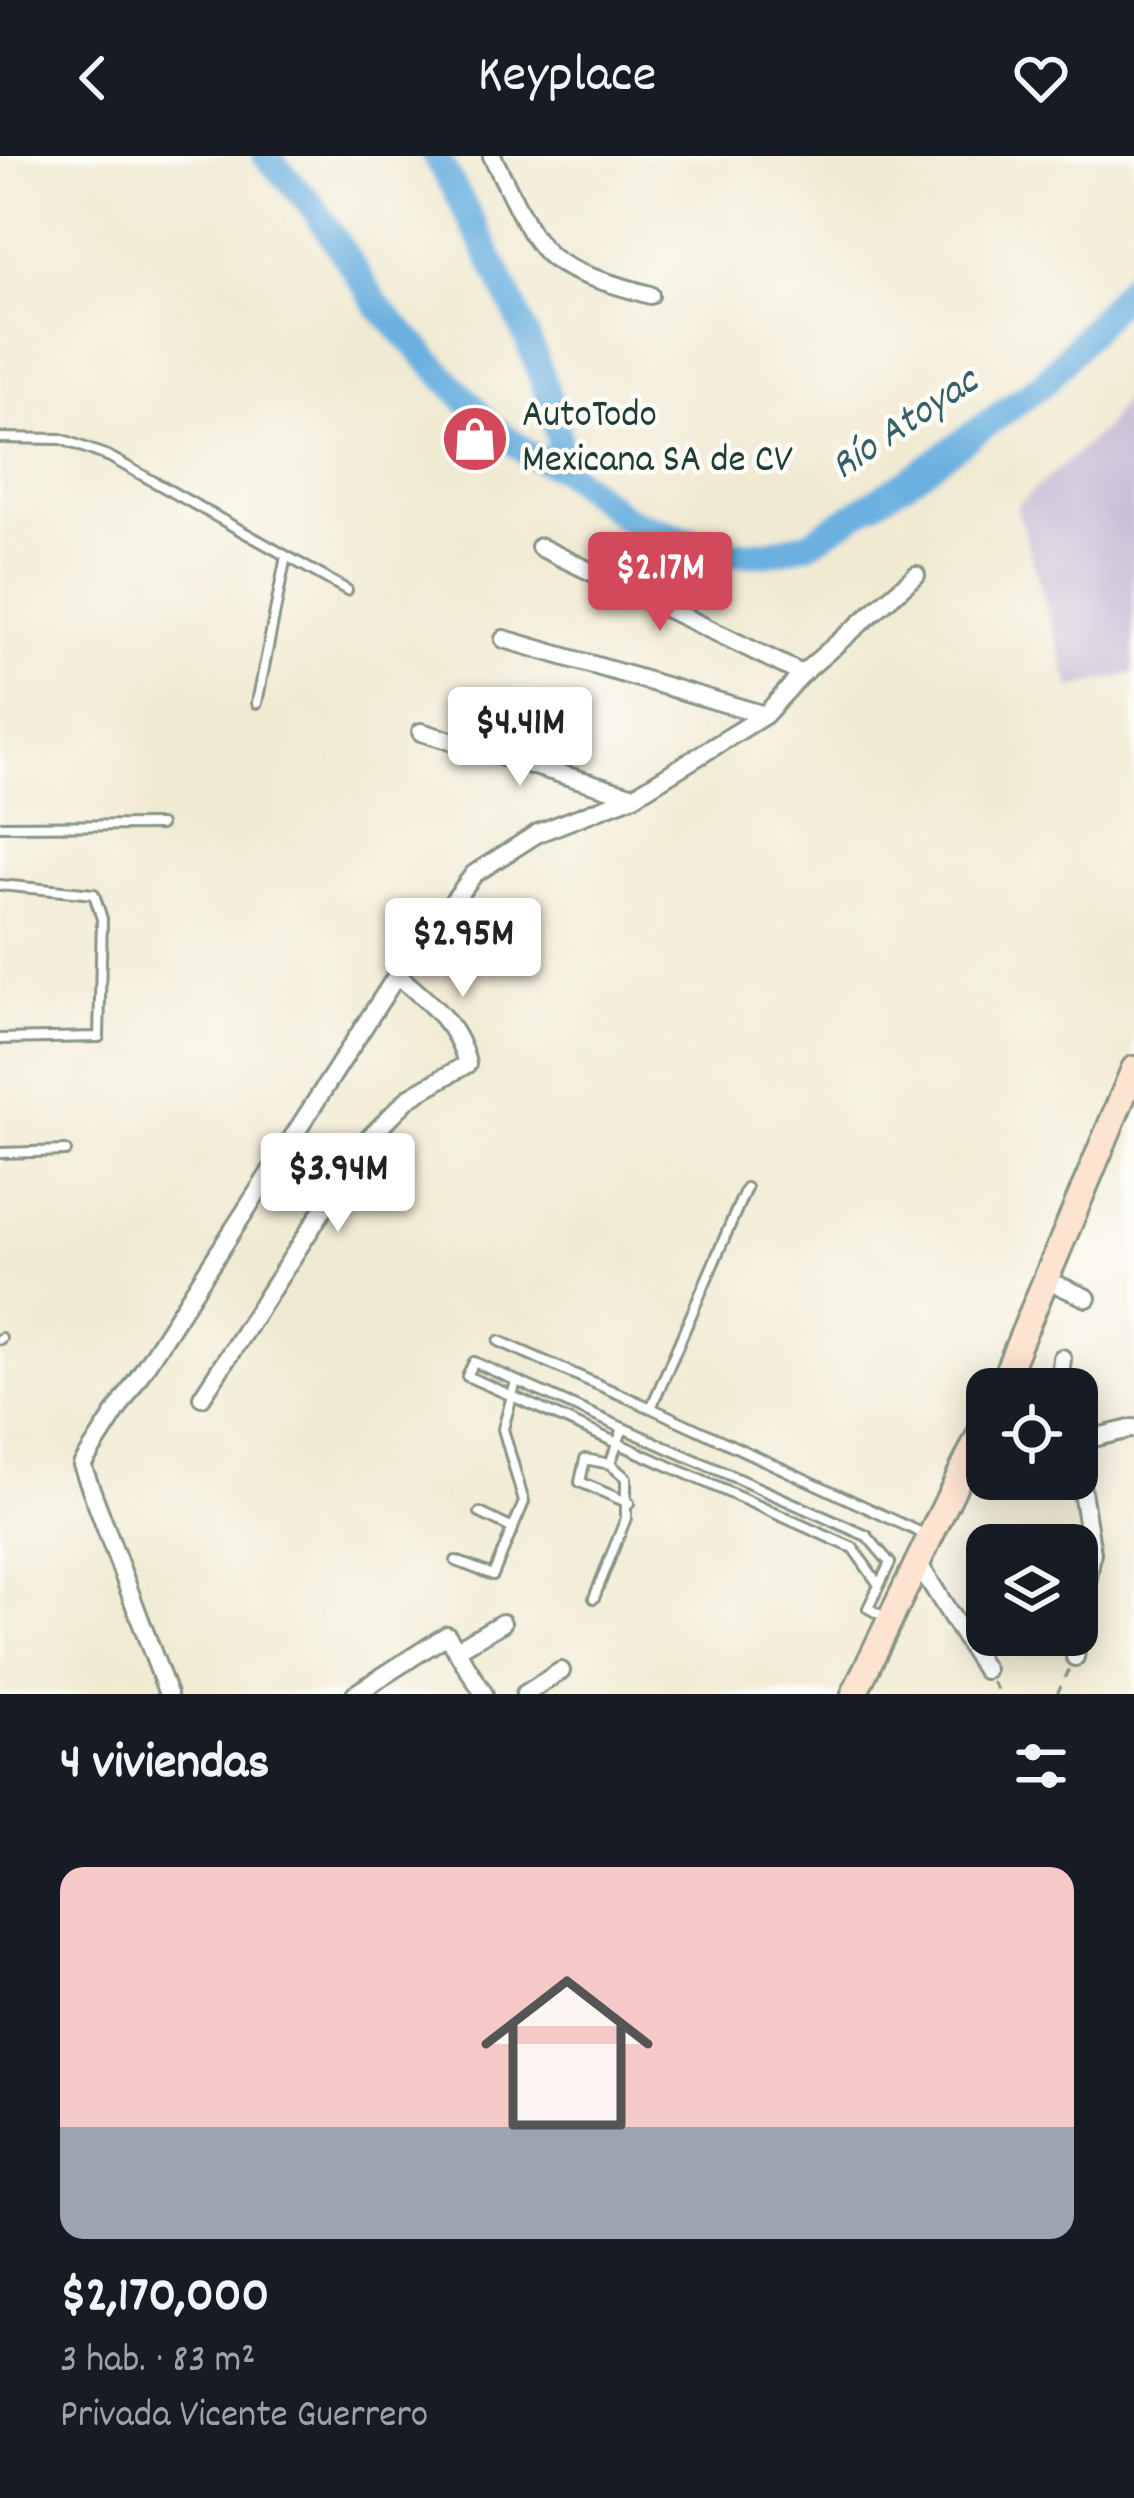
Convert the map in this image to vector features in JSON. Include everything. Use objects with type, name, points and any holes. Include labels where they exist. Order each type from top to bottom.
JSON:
[{"type":"main road","points":[[1009,1368],[1134,1069]]},
{"type":"main road","points":[[854,1694],[933,1538],[966,1484]]},
{"type":"street","points":[[492,156],[543,255],[572,273],[650,295]]},
{"type":"street","points":[[540,548],[802,674]]},
{"type":"street","points":[[168,1694],[82,1465],[397,975],[474,874],[493,859],[538,833],[634,796],[765,715],[802,674],[916,575]]},
{"type":"street","points":[[504,638],[765,715]]},
{"type":"street","points":[[421,732],[634,796]]},
{"type":"street","points":[[202,1396],[370,1137],[410,1097],[467,1064],[462,1040],[434,1005],[397,975]]},
{"type":"street","points":[[1048,1281],[1087,1298]]},
{"type":"street","points":[[1061,1368],[1062,1358]]},
{"type":"street","points":[[1098,1437],[1134,1428]]},
{"type":"street","points":[[1075,1657],[1092,1552],[1084,1500]]},
{"type":"street","points":[[920,1566],[985,1670]]},
{"type":"street","points":[[355,1694],[451,1643],[502,1623]]},
{"type":"street","points":[[451,1643],[484,1694]]},
{"type":"street","points":[[525,1694],[561,1671]]},
{"type":"lane","points":[[0,438],[61,439],[110,457],[347,590]]},
{"type":"lane","points":[[257,703],[286,556]]},
{"type":"lane","points":[[0,826],[160,825]]},
{"type":"lane","points":[[0,885],[94,894],[101,919],[99,1037],[0,1039]]},
{"type":"lane","points":[[0,1153],[66,1151]]},
{"type":"lane","points":[[651,1408],[746,1188]]},
{"type":"lane","points":[[499,1341],[933,1538]]},
{"type":"lane","points":[[879,1585],[853,1548],[467,1376],[474,1362],[867,1536],[890,1563],[868,1608],[891,1622]]},
{"type":"lane","points":[[456,1562],[494,1575],[524,1502],[503,1429],[516,1381]]},
{"type":"lane","points":[[610,1464],[623,1428]]},
{"type":"lane","points":[[594,1598],[628,1503],[626,1478],[610,1464],[585,1459],[580,1482],[628,1503]]},
{"type":"lane","points":[[795,1521],[802,1508]]},
{"type":"lane","points":[[480,1513],[513,1529]]},
{"type":"path","points":[[1057,1694],[1075,1657]]},
{"type":"shaded area","points":[[1134,383],[1134,673],[1071,689],[1016,506],[1105,428]]},
{"type":"waterway","name":"Río Atoyac","points":[[266,156],[312,205],[378,306],[491,426],[530,455],[561,468],[628,520],[729,553],[769,553],[809,543],[915,476],[1044,383],[1134,281]]},
{"type":"waterway","name":"Río Atoyac","points":[[435,156],[493,264],[533,353],[558,435],[561,468]]},
{"type":"place","name":"AutoTodo Mexicana SA de CV","points":[[475,439]]}]
